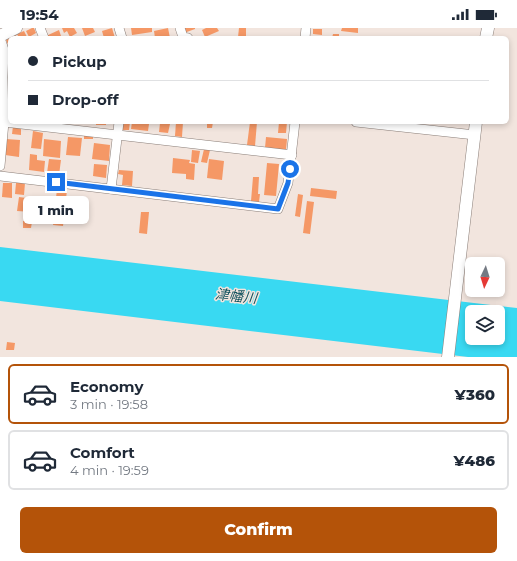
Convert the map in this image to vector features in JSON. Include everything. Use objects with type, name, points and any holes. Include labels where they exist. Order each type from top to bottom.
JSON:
[{"type":"street","points":[[0,166],[7,92],[4,50],[0,37],[16,28]]},
{"type":"street","points":[[4,122],[8,122]]},
{"type":"street","points":[[22,124],[292,155]]},
{"type":"street","points":[[111,190],[119,124]]},
{"type":"street","points":[[0,176],[278,209],[288,183],[296,124]]},
{"type":"street","points":[[374,124],[475,135]]},
{"type":"street","points":[[448,357],[476,124]]},
{"type":"water","name":"津幡川","points":[[0,247],[492,305],[465,305],[465,345],[505,345],[505,307],[517,308],[517,357],[468,357],[0,301]]},
{"type":"building","points":[[34,28],[36,33],[28,36],[26,31]]},
{"type":"building","points":[[62,28],[74,28],[77,33],[70,36],[67,31],[64,33]]},
{"type":"building","points":[[82,28],[93,28],[95,32],[85,36]]},
{"type":"building","points":[[112,28],[114,36],[103,36],[102,31]]},
{"type":"building","points":[[131,28],[152,28],[152,32],[132,35]]},
{"type":"building","points":[[168,28],[170,36],[155,36],[154,31]]},
{"type":"building","points":[[182,28],[195,28],[195,29],[184,33]]},
{"type":"building","points":[[206,28],[217,28],[219,31],[205,36],[202,30]]},
{"type":"building","points":[[239,28],[246,28],[246,36],[238,36]]},
{"type":"building","points":[[342,28],[358,28],[358,33],[341,31]]},
{"type":"building","points":[[313,29],[322,29],[322,35],[313,34]]},
{"type":"building","points":[[59,30],[61,36],[46,36]]},
{"type":"building","points":[[24,31],[26,36],[18,36],[17,34]]},
{"type":"building","points":[[333,34],[339,34],[339,36],[332,36]]},
{"type":"building","points":[[122,124],[130,124],[129,130],[121,130]]},
{"type":"building","points":[[132,124],[149,124],[148,131],[131,129]]},
{"type":"building","points":[[160,124],[170,124],[168,133],[159,132]]},
{"type":"building","points":[[176,124],[183,124],[182,137],[175,136]]},
{"type":"building","points":[[207,124],[213,124],[212,128],[207,128]]},
{"type":"building","points":[[250,124],[257,124],[255,146],[247,145]]},
{"type":"building","points":[[279,124],[287,124],[286,133],[278,133]]},
{"type":"building","points":[[13,126],[21,127],[21,135],[12,134]]},
{"type":"building","points":[[33,131],[43,133],[41,149],[31,148]]},
{"type":"building","points":[[84,135],[93,136],[93,139],[84,139]]},
{"type":"building","points":[[68,137],[82,138],[80,156],[66,155]]},
{"type":"building","points":[[266,137],[287,139],[286,150],[265,148]]},
{"type":"building","points":[[6,139],[20,140],[19,157],[5,155]]},
{"type":"building","points":[[44,139],[61,141],[60,158],[43,156]]},
{"type":"building","points":[[94,143],[110,145],[109,161],[92,159]]},
{"type":"building","points":[[204,149],[210,150],[207,163],[201,162]]},
{"type":"building","points":[[192,150],[200,151],[198,163],[191,162]]},
{"type":"building","points":[[30,154],[37,155],[37,160],[45,161],[44,172],[29,170]]},
{"type":"building","points":[[173,158],[190,160],[189,163],[195,164],[194,180],[186,179],[186,174],[172,173]]},
{"type":"building","points":[[49,159],[61,160],[59,175],[47,173]]},
{"type":"building","points":[[209,159],[224,161],[222,180],[207,178]]},
{"type":"building","points":[[267,163],[279,164],[276,196],[264,195]]},
{"type":"building","points":[[94,164],[107,165],[106,178],[93,176]]},
{"type":"building","points":[[119,170],[133,171],[132,186],[122,185],[123,175],[118,174]]},
{"type":"building","points":[[253,177],[259,177],[259,202],[251,201]]},
{"type":"building","points":[[3,183],[12,183],[12,198],[2,197]]},
{"type":"building","points":[[16,183],[25,183],[24,195],[15,194]]},
{"type":"building","points":[[311,188],[337,191],[336,199],[310,196]]},
{"type":"building","points":[[57,189],[67,190],[63,226],[53,225]]},
{"type":"building","points":[[298,194],[303,195],[300,217],[295,216]]},
{"type":"building","points":[[19,197],[34,199],[32,212],[17,211]]},
{"type":"building","points":[[307,201],[314,202],[310,234],[303,233]]},
{"type":"building","points":[[141,212],[149,212],[147,234],[139,233]]},
{"type":"building","points":[[23,221],[32,222],[31,228],[23,228]]},
{"type":"building","points":[[7,342],[15,343],[14,350],[6,350]]},
{"type":"route","points":[[56,182],[278,209],[288,183],[290,169]]}]
